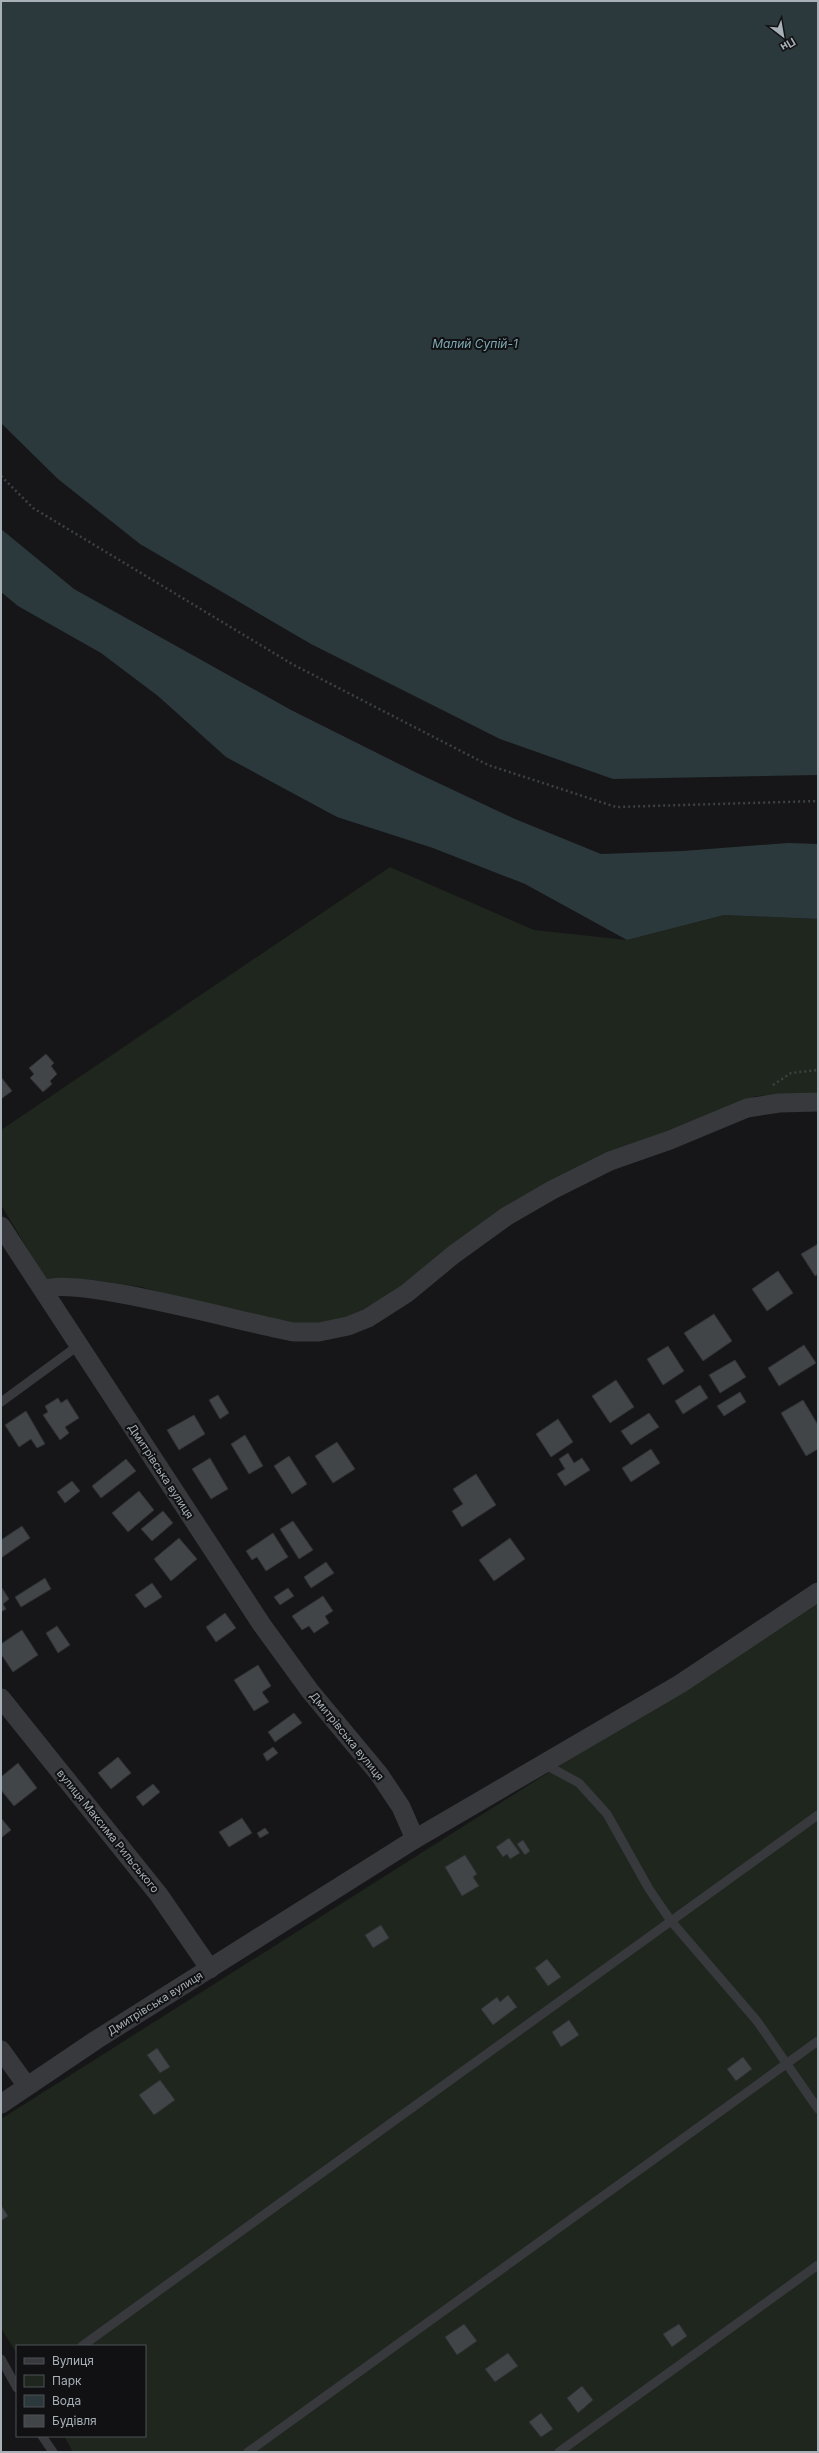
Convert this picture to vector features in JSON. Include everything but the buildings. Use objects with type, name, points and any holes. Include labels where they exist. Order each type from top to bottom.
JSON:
[{"type":"street","points":[[44,1290],[57,1286],[126,1296],[294,1332],[319,1332],[348,1326],[368,1318],[407,1294],[468,1244],[517,1210],[558,1187],[620,1157],[670,1140],[731,1113],[761,1105],[818,1102]]},
{"type":"street","name":"Дмитрівська вулиця","points":[[1,1226],[276,1645],[393,1795],[406,1815],[416,1839],[210,1969],[1,2104]]},
{"type":"street","points":[[416,1839],[726,1655],[818,1592]]},
{"type":"street","name":"вулиця Максима Рильського","points":[[1,1698],[156,1890],[210,1969]]},
{"type":"street","points":[[1,2050],[27,2086]]},
{"type":"lane","points":[[1,1402],[79,1344]]},
{"type":"lane","points":[[544,1764],[579,1783],[607,1814],[649,1889],[671,1921],[744,2005],[787,2063],[818,2109]]},
{"type":"lane","points":[[83,2345],[818,1816]]},
{"type":"lane","points":[[248,2452],[818,2041]]},
{"type":"lane","points":[[559,2452],[818,2265]]},
{"type":"lane","points":[[1,2358],[16,2386]]},
{"type":"lane","points":[[43,2437],[53,2452]]},
{"type":"path","points":[[1,476],[33,508],[292,664],[488,764],[616,807],[818,800]]},
{"type":"path","points":[[761,1105],[768,1088],[791,1073],[818,1070]]},
{"type":"green space","points":[[390,867],[534,930],[627,940],[724,915],[818,919],[818,1096],[798,1094],[756,1096],[619,1150],[362,1315],[304,1326],[195,1303],[142,1287],[86,1279],[47,1281],[1,1205],[1,1130]]},
{"type":"green space","points":[[818,1600],[818,2452],[73,2452],[65,2437],[146,2437],[146,2345],[16,2345],[16,2352],[1,2328],[1,2119]]},
{"type":"water","name":"Малий Супій-1","points":[[1,1],[818,1],[818,775],[613,779],[500,739],[311,644],[140,544],[58,479],[1,423]]},
{"type":"water","points":[[1,529],[74,589],[291,710],[417,773],[515,819],[601,854],[683,851],[788,843],[818,844],[818,919],[724,915],[627,940],[525,884],[433,848],[337,817],[226,757],[158,696],[101,653],[18,606],[1,592]]}]
